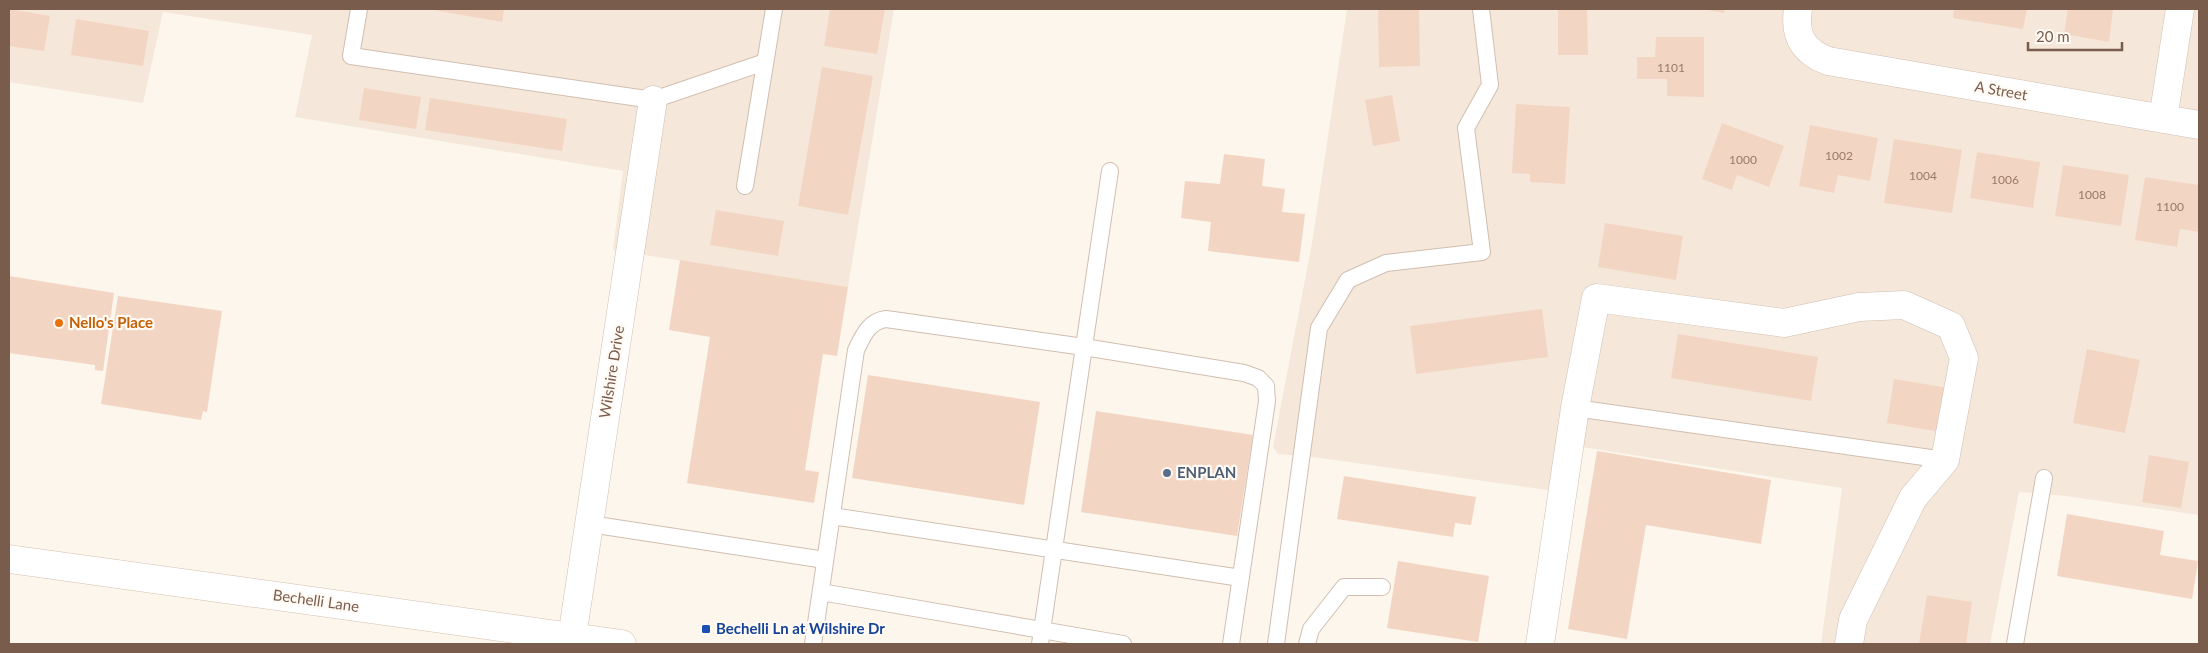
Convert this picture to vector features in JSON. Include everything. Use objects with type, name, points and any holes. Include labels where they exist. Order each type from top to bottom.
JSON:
[{"type":"street","name":"A Street","points":[[1798,9],[1796,24],[1806,48],[1828,61],[2199,125]]},
{"type":"street","points":[[2163,119],[2180,9]]},
{"type":"street","name":"Wilshire Drive","points":[[571,640],[654,100]]},
{"type":"street","points":[[1540,644],[1575,408],[1596,298],[1784,323],[1859,307],[1904,305],[1951,326],[1964,358],[1945,460],[1913,498],[1853,620],[1849,644]]},
{"type":"street","name":"Bechelli Lane","points":[[9,559],[571,640],[622,644]]},
{"type":"lane","points":[[358,9],[351,56],[654,100],[765,62]]},
{"type":"lane","points":[[744,186],[774,9]]},
{"type":"lane","points":[[1276,644],[1319,328],[1348,280],[1386,263],[1482,252],[1466,128],[1490,85],[1481,9]]},
{"type":"lane","points":[[1041,637],[1110,171]]},
{"type":"lane","points":[[813,644],[856,350],[864,334],[877,320],[886,319],[1084,347],[1244,373],[1258,378],[1266,386],[1267,401],[1231,644]]},
{"type":"lane","points":[[1575,408],[1945,460]]},
{"type":"lane","points":[[2015,644],[2044,478]]},
{"type":"lane","points":[[832,516],[1241,578]]},
{"type":"lane","points":[[590,524],[825,560]]},
{"type":"lane","points":[[1307,644],[1312,629],[1344,587],[1382,587]]},
{"type":"lane","points":[[821,592],[1041,637],[1123,644]]},
{"type":"shaded area","points":[[9,9],[894,9],[848,287],[613,250],[623,171],[295,117],[312,35],[163,12],[143,103],[9,82]]},
{"type":"shaded area","points":[[1347,9],[2199,9],[2199,515],[2066,496],[2019,492],[1990,644],[1821,644],[1842,488],[1582,447],[1576,494],[1313,457],[1278,454],[1273,447],[1312,243]]},
{"type":"building","points":[[9,9],[50,16],[44,51],[9,46]]},
{"type":"building","points":[[428,9],[504,9],[502,22]]},
{"type":"building","points":[[830,9],[885,9],[877,54],[824,46]]},
{"type":"building","points":[[1378,9],[1419,9],[1420,66],[1379,67]]},
{"type":"building","points":[[1558,9],[1587,9],[1588,55],[1558,55]]},
{"type":"building","points":[[1702,9],[1725,9],[1724,13]]},
{"type":"building","points":[[1954,9],[2027,9],[2023,29],[1953,18]]},
{"type":"building","points":[[2068,9],[2113,9],[2109,42],[2064,34]]},
{"type":"building","points":[[76,19],[149,31],[143,66],[71,55]]},
{"type":"building","points":[[1656,37],[1704,37],[1704,97],[1667,96],[1667,79],[1637,79],[1637,57],[1655,57]]},
{"type":"building","points":[[822,67],[873,76],[848,215],[798,206]]},
{"type":"building","points":[[364,88],[421,97],[416,129],[359,120]]},
{"type":"building","points":[[1392,95],[1400,141],[1373,146],[1365,100]]},
{"type":"building","points":[[430,98],[567,119],[562,151],[425,130]]},
{"type":"building","points":[[1516,104],[1570,107],[1565,184],[1530,182],[1530,174],[1512,173]]},
{"type":"building","points":[[1722,123],[1784,146],[1769,187],[1737,175],[1732,190],[1702,179]]},
{"type":"building","points":[[1810,125],[1878,138],[1870,181],[1838,175],[1834,193],[1799,186]]},
{"type":"building","points":[[1894,139],[1962,150],[1952,213],[1884,203]]},
{"type":"building","points":[[1977,152],[2040,162],[2033,208],[1970,198]]},
{"type":"building","points":[[1224,154],[1265,159],[1262,186],[1285,189],[1282,212],[1305,214],[1299,262],[1208,251],[1211,222],[1181,218],[1185,181],[1220,184]]},
{"type":"building","points":[[2063,165],[2129,175],[2121,226],[2055,216]]},
{"type":"building","points":[[2145,177],[2199,185],[2199,232],[2180,229],[2177,247],[2135,240]]},
{"type":"building","points":[[716,210],[784,221],[778,256],[710,245]]},
{"type":"building","points":[[1605,223],[1683,236],[1676,280],[1598,267]]},
{"type":"building","points":[[680,260],[848,287],[837,356],[823,354],[805,470],[819,472],[814,503],[687,483],[710,337],[669,330]]},
{"type":"building","name":"Nello's Place","points":[[9,276],[114,293],[103,371],[95,370],[95,365],[9,353]]},
{"type":"building","points":[[118,296],[222,311],[207,412],[203,411],[201,420],[101,404]]},
{"type":"building","points":[[1542,309],[1548,357],[1416,374],[1410,326]]},
{"type":"building","points":[[1678,334],[1818,357],[1811,401],[1671,378]]},
{"type":"building","points":[[2087,349],[2140,360],[2125,433],[2073,423]]},
{"type":"building","points":[[868,375],[1040,402],[1024,505],[852,478]]},
{"type":"building","points":[[1894,379],[1954,389],[1947,433],[1887,423]]},
{"type":"building","name":"ENPLAN","points":[[1096,411],[1253,435],[1237,536],[1081,512]]},
{"type":"building","points":[[1597,451],[1771,480],[1761,544],[1646,525],[1627,639],[1568,629]]},
{"type":"building","points":[[2149,455],[2189,462],[2181,508],[2142,502]]},
{"type":"building","points":[[1344,476],[1476,497],[1471,525],[1455,523],[1453,537],[1337,519]]},
{"type":"building","points":[[2067,514],[2164,531],[2160,555],[2198,561],[2192,599],[2057,576]]},
{"type":"building","points":[[1398,561],[1489,576],[1478,642],[1387,628]]},
{"type":"building","points":[[1927,595],[1972,602],[1966,644],[1919,644]]},
{"type":"place","name":"Nello's Place","points":[[59,323]]},
{"type":"place","name":"ENPLAN","points":[[1167,473]]},
{"type":"place","name":"Bechelli Ln at Wilshire Dr","points":[[706,629]]}]
